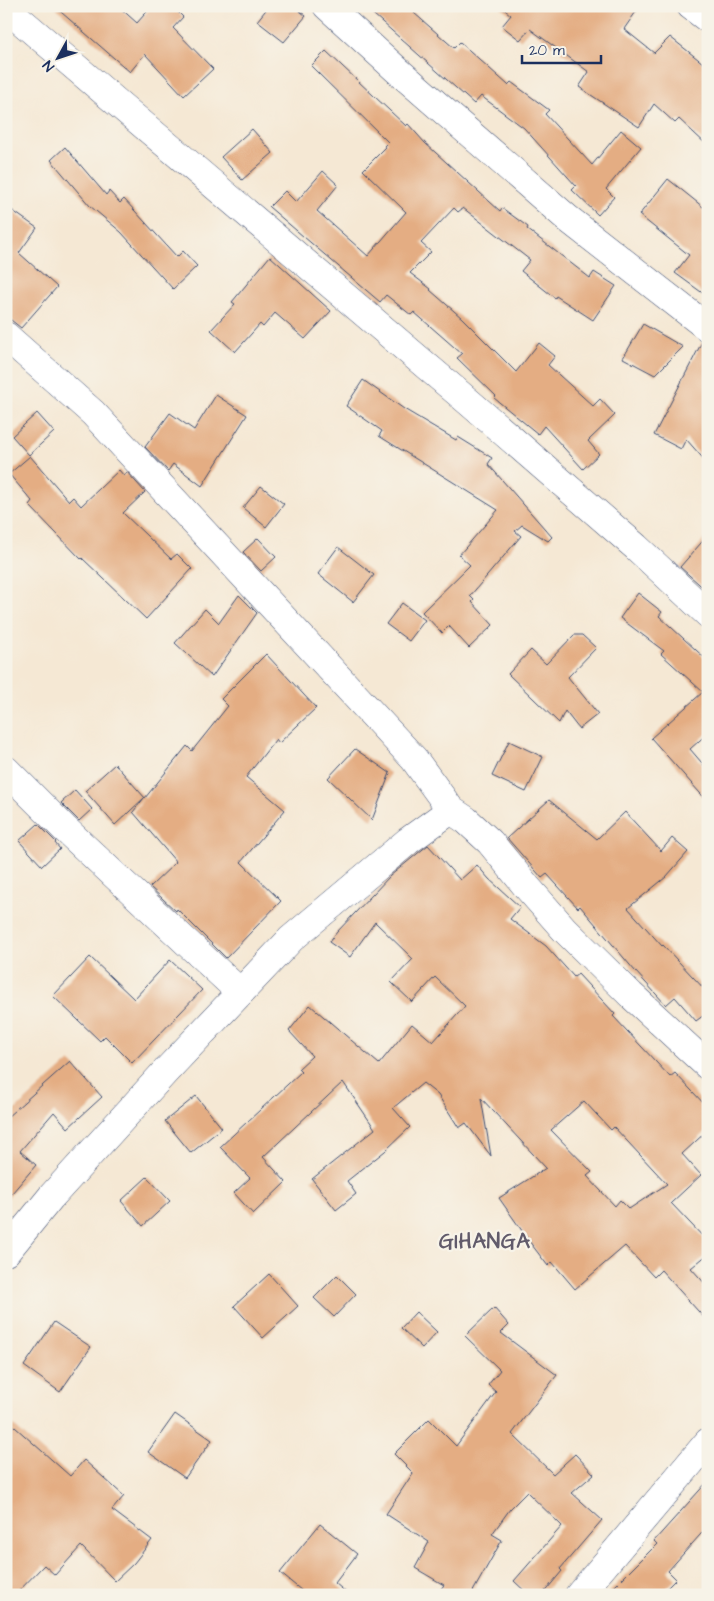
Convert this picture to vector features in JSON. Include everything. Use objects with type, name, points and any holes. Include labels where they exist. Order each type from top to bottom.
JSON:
[{"type":"street","points":[[327,6],[397,70],[567,218],[708,328]]},
{"type":"street","points":[[691,6],[708,20]]},
{"type":"street","points":[[6,8],[636,546],[708,614]]},
{"type":"street","points":[[6,336],[93,413],[414,759],[451,810],[466,820],[490,842],[564,929],[631,995],[708,1066]]},
{"type":"street","points":[[6,770],[64,828],[240,992]]},
{"type":"street","points":[[6,1252],[51,1196],[291,939],[408,841],[451,810]]},
{"type":"street","points":[[579,1595],[708,1442]]},
{"type":"building","points":[[54,6],[118,6],[137,23],[152,6],[172,6],[183,17],[173,28],[213,69],[184,96],[145,54],[130,72]]},
{"type":"building","points":[[269,6],[294,6],[306,16],[284,42],[257,21]]},
{"type":"building","points":[[364,6],[406,6],[454,48],[460,42],[508,85],[511,82],[549,110],[545,114],[592,165],[621,130],[641,147],[606,189],[614,197],[598,215],[572,190],[576,186],[524,128],[481,96],[474,104]]},
{"type":"building","points":[[500,6],[640,6],[624,29],[654,53],[670,37],[708,67],[708,146],[679,119],[675,123],[654,104],[639,127],[579,87],[589,72],[530,29],[520,40],[502,26],[511,15]]},
{"type":"building","points":[[326,51],[406,126],[408,124],[425,143],[500,211],[502,208],[528,227],[527,229],[590,278],[594,272],[616,286],[593,320],[556,296],[555,298],[521,271],[530,260],[463,208],[458,212],[454,208],[421,243],[431,252],[410,273],[431,289],[516,372],[539,343],[555,356],[548,365],[593,406],[600,399],[615,415],[588,441],[599,454],[583,469],[544,426],[538,434],[494,398],[496,396],[457,358],[462,354],[414,312],[411,315],[386,295],[380,302],[269,207],[285,191],[296,202],[323,171],[338,185],[317,211],[368,256],[406,212],[363,170],[386,147],[384,146],[388,142],[311,66]]},
{"type":"building","points":[[252,129],[273,153],[242,180],[221,157]]},
{"type":"building","points":[[65,147],[106,195],[109,191],[120,203],[124,199],[177,257],[183,251],[197,266],[173,289],[121,232],[90,206],[51,160]]},
{"type":"building","points":[[668,179],[708,211],[708,297],[675,273],[689,255],[639,215]]},
{"type":"building","points":[[6,206],[37,228],[19,253],[57,287],[21,328],[6,316]]},
{"type":"building","points":[[270,256],[331,311],[305,339],[275,313],[263,327],[260,324],[235,352],[211,330],[235,304],[232,302]]},
{"type":"building","points":[[643,324],[683,347],[655,375],[623,358]]},
{"type":"building","points":[[702,342],[708,343],[708,464],[686,439],[681,449],[654,435]]},
{"type":"building","points":[[363,380],[404,409],[456,440],[458,437],[492,458],[488,464],[552,537],[548,541],[522,525],[515,531],[521,536],[470,596],[474,600],[472,602],[493,625],[469,648],[449,626],[442,633],[422,612],[470,565],[459,555],[498,510],[379,436],[382,431],[346,406]]},
{"type":"building","points":[[216,395],[247,415],[202,486],[173,464],[168,471],[145,447],[170,413],[194,430]]},
{"type":"building","points":[[37,413],[54,432],[29,455],[12,436]]},
{"type":"building","points":[[30,456],[69,501],[73,497],[81,506],[119,470],[124,476],[127,472],[145,492],[123,513],[171,559],[177,554],[192,569],[146,619],[81,559],[29,505],[32,501],[9,474]]},
{"type":"building","points":[[261,486],[284,504],[266,527],[243,508]]},
{"type":"building","points":[[708,535],[708,592],[680,567]]},
{"type":"building","points":[[258,538],[276,557],[261,571],[243,552]]},
{"type":"building","points":[[338,547],[374,575],[353,602],[318,574]]},
{"type":"building","points":[[638,593],[662,612],[659,616],[708,661],[708,733],[690,749],[708,770],[708,802],[651,738],[703,692],[661,654],[664,651],[620,618]]},
{"type":"building","points":[[239,595],[257,613],[212,677],[175,643],[205,609],[219,623]]},
{"type":"building","points":[[402,603],[425,620],[409,641],[386,624]]},
{"type":"building","points":[[574,635],[582,635],[596,648],[568,677],[598,714],[579,729],[565,711],[559,723],[508,674],[531,650],[546,664]]},
{"type":"building","points":[[266,654],[316,708],[279,743],[276,739],[246,777],[285,810],[241,862],[281,901],[226,958],[177,909],[176,911],[150,887],[176,862],[133,812],[144,798],[115,825],[85,791],[115,764],[145,798],[187,746],[192,751],[228,706],[221,699]]},
{"type":"building","points":[[509,741],[543,757],[526,792],[492,776]]},
{"type":"building","points":[[355,749],[390,773],[372,820],[328,778]]},
{"type":"building","points":[[75,790],[92,809],[79,821],[61,803]]},
{"type":"building","points":[[549,800],[597,839],[625,812],[661,851],[672,838],[688,852],[666,877],[628,908],[708,993],[708,1012],[696,1021],[675,997],[666,1005],[580,906],[578,908],[547,874],[542,878],[507,838]]},
{"type":"building","points":[[38,824],[56,842],[60,849],[42,866],[19,841]]},
{"type":"building","points":[[428,845],[460,880],[477,865],[489,879],[520,907],[510,919],[546,946],[574,977],[578,974],[615,1014],[613,1016],[670,1077],[675,1073],[708,1108],[708,1130],[682,1154],[701,1175],[671,1203],[708,1242],[708,1254],[691,1268],[708,1287],[708,1322],[661,1270],[654,1277],[625,1246],[575,1289],[552,1262],[548,1266],[499,1198],[546,1168],[481,1098],[491,1156],[466,1123],[459,1128],[438,1095],[423,1083],[393,1108],[410,1127],[385,1151],[347,1181],[356,1194],[336,1210],[312,1179],[375,1129],[343,1082],[263,1157],[286,1182],[253,1214],[234,1193],[250,1178],[220,1147],[301,1072],[298,1069],[312,1056],[289,1031],[310,1005],[379,1064],[412,1024],[433,1042],[465,1006],[435,977],[412,1002],[391,982],[413,959],[375,922],[350,957],[329,942],[390,876]],"holes":[[[584,1101],[611,1130],[614,1127],[667,1184],[629,1209],[620,1200],[615,1206],[587,1176],[592,1172],[551,1130]]]},
{"type":"building","points":[[90,957],[134,999],[170,960],[202,990],[132,1063],[105,1036],[100,1041],[53,996]]},
{"type":"building","points":[[70,1061],[102,1097],[68,1128],[54,1112],[20,1151],[36,1165],[6,1200],[6,1118]]},
{"type":"building","points":[[196,1096],[222,1128],[191,1153],[165,1121]]},
{"type":"building","points":[[147,1177],[170,1201],[143,1226],[121,1201]]},
{"type":"building","points":[[269,1274],[298,1306],[263,1338],[234,1306]]},
{"type":"building","points":[[337,1275],[356,1294],[334,1317],[314,1298]]},
{"type":"building","points":[[494,1308],[509,1325],[501,1333],[557,1375],[512,1434],[553,1474],[575,1454],[594,1474],[572,1493],[602,1520],[560,1569],[562,1571],[542,1595],[529,1595],[514,1581],[562,1526],[527,1492],[510,1509],[492,1534],[502,1540],[471,1595],[436,1595],[444,1585],[415,1568],[429,1542],[386,1514],[413,1473],[394,1454],[429,1419],[456,1446],[496,1392],[488,1385],[500,1370],[465,1336]]},
{"type":"building","points":[[416,1312],[437,1332],[422,1348],[401,1328]]},
{"type":"building","points":[[54,1322],[91,1347],[60,1392],[24,1366]]},
{"type":"building","points":[[175,1414],[212,1440],[185,1478],[148,1452]]},
{"type":"building","points":[[6,1419],[70,1476],[84,1460],[124,1496],[112,1510],[152,1540],[134,1563],[115,1581],[81,1546],[55,1575],[44,1565],[15,1595],[6,1595]]},
{"type":"building","points":[[708,1481],[708,1526],[668,1571],[676,1579],[660,1595],[606,1595],[657,1544],[654,1541]]},
{"type":"building","points":[[320,1524],[357,1554],[335,1583],[349,1595],[307,1595],[280,1573]]},
{"type":"district","name":"GIHANGA","points":[[485,1241]]}]
